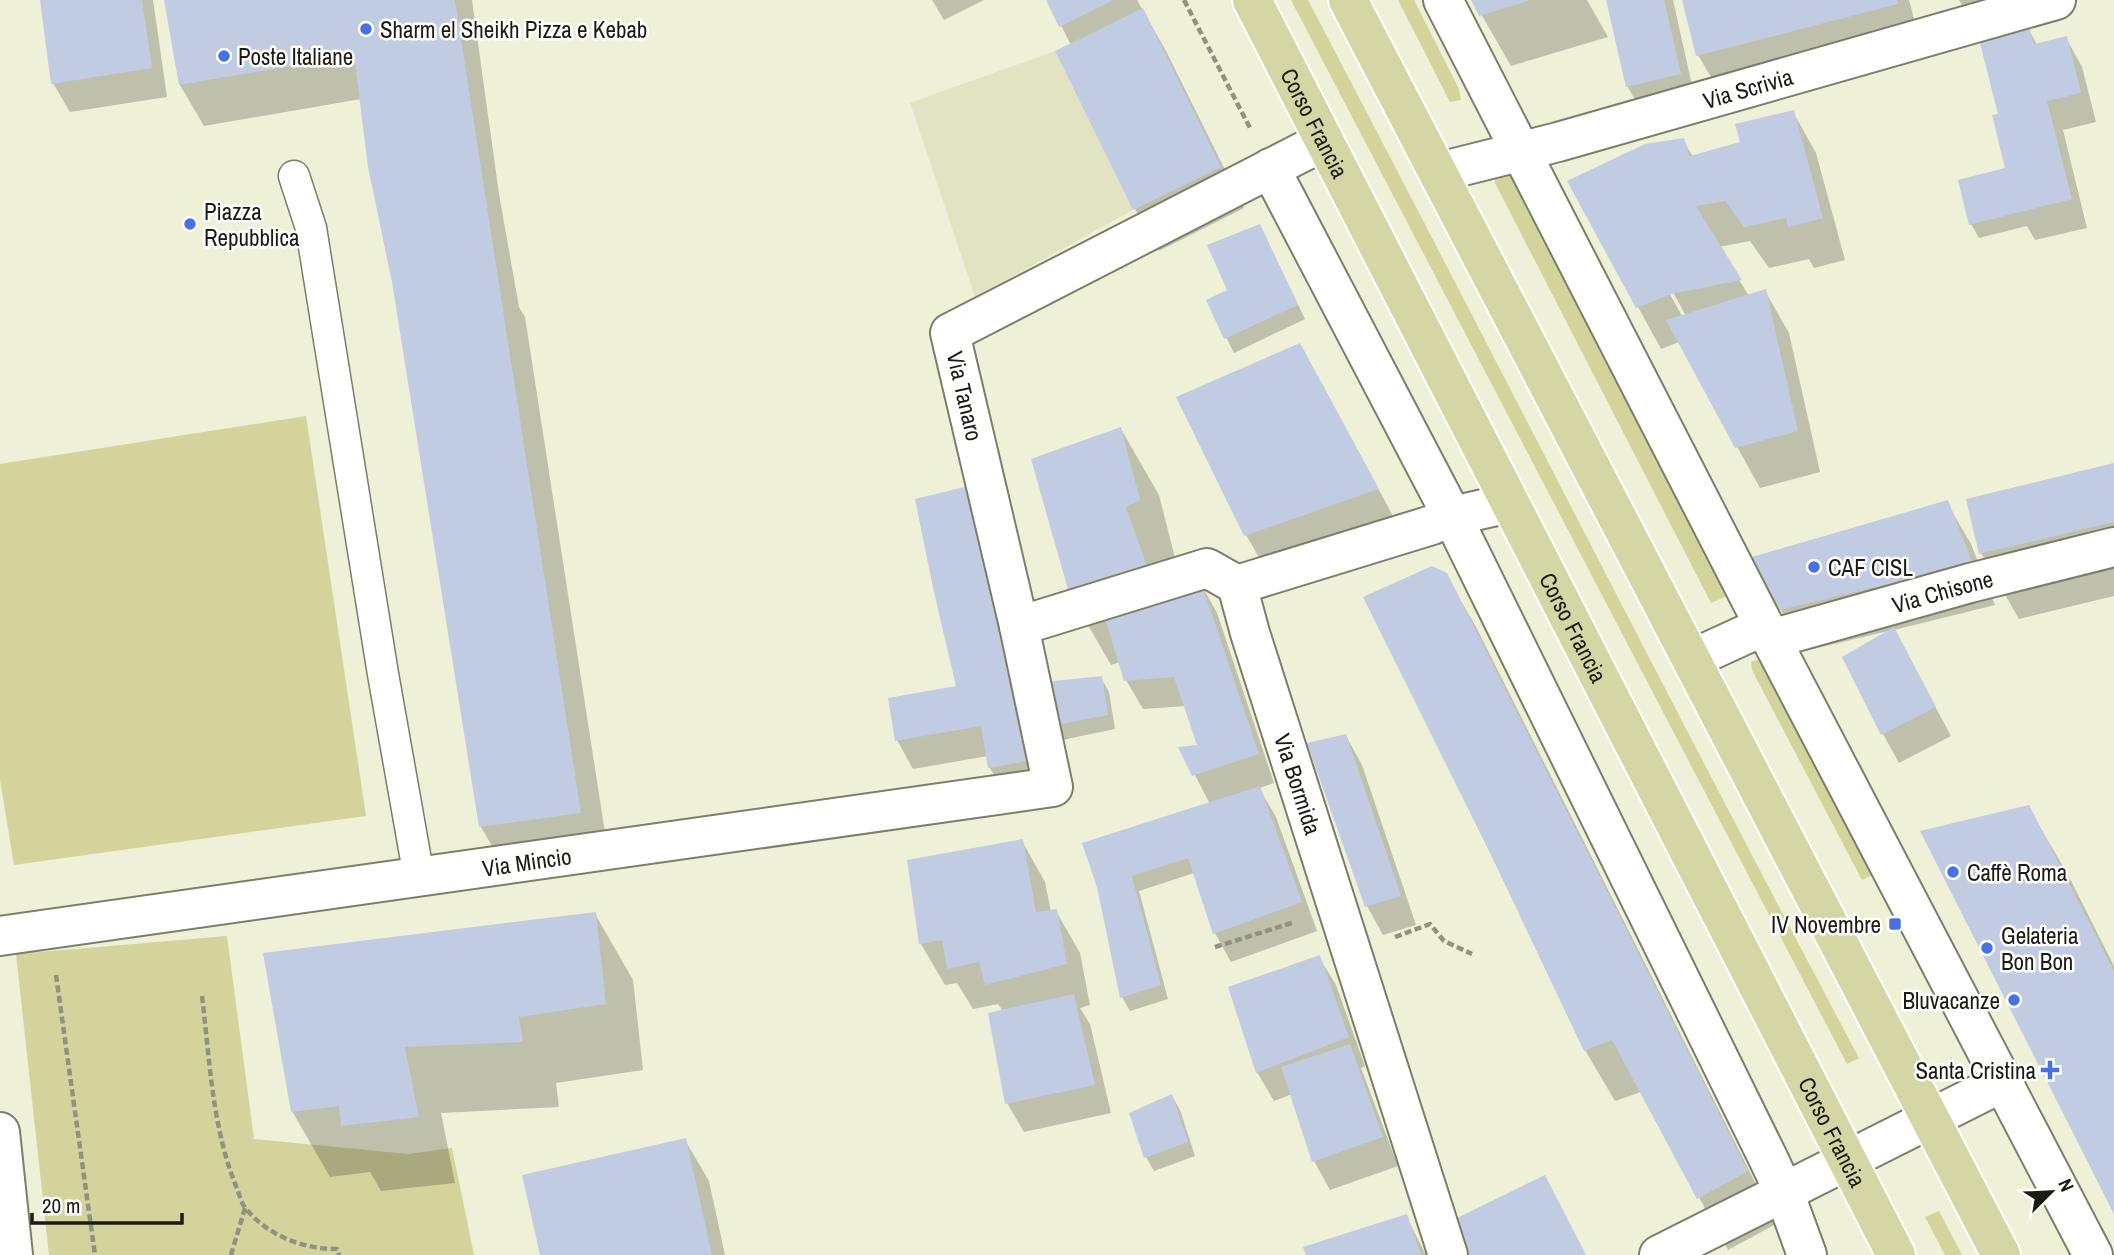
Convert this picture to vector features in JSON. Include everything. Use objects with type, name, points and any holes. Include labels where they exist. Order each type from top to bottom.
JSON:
[{"type":"main road","name":"Corso Francia","points":[[1252,0],[1896,1255]]},
{"type":"main road","points":[[1348,0],[2001,1255]]},
{"type":"street","points":[[1443,0],[2093,1255]]},
{"type":"street","name":"Via Scrivia","points":[[1438,172],[1520,152],[2056,0]]},
{"type":"street","name":"Via Tanaro","points":[[1053,787],[1019,626],[950,333],[1324,141]]},
{"type":"street","points":[[1270,168],[1452,516],[1784,1192],[1807,1255]]},
{"type":"street","points":[[1019,626],[1207,568],[1237,585],[1432,525],[1452,516],[1510,503]]},
{"type":"street","name":"Via Chisone","points":[[1768,632],[2114,547]]},
{"type":"street","name":"Via Bormida","points":[[1237,585],[1448,1255]]},
{"type":"street","points":[[1692,659],[1768,632]]},
{"type":"street","name":"Via Mincio","points":[[0,936],[1053,787]]},
{"type":"street","points":[[1659,1255],[2003,1082]]},
{"type":"street","points":[[0,1132],[12,1255]]},
{"type":"lane","points":[[294,176],[310,228],[419,877]]},
{"type":"path","points":[[1184,0],[1270,168]]},
{"type":"path","points":[[1215,947],[1300,920]]},
{"type":"path","points":[[1390,939],[1430,924],[1444,941],[1472,954]]},
{"type":"path","points":[[52,928],[56,983],[95,1255]]},
{"type":"path","points":[[202,996],[220,1138],[245,1208],[272,1233],[314,1249],[337,1249],[339,1255]]},
{"type":"path","points":[[230,1255],[245,1208]]},
{"type":"shaded area","points":[[1055,51],[1133,210],[975,297],[910,103]]},
{"type":"green space","points":[[1291,0],[1308,0],[1859,1058],[1847,1064]]},
{"type":"green space","points":[[1398,0],[1414,0],[1459,89],[1461,100],[1450,102]]},
{"type":"green space","points":[[1510,170],[1727,596],[1711,603],[1495,183],[1495,172]]},
{"type":"green space","points":[[306,416],[366,816],[14,865],[0,780],[0,464]]},
{"type":"green space","points":[[1762,661],[1873,875],[1862,880],[1752,670],[1751,662]]},
{"type":"green space","points":[[227,936],[254,1139],[408,1154],[452,1148],[474,1255],[49,1255],[16,954]]},
{"type":"green space","points":[[1939,1211],[1962,1255],[1945,1255],[1925,1217]]},
{"type":"building","points":[[40,0],[142,0],[152,68],[51,84]]},
{"type":"building","points":[[164,0],[455,0],[581,813],[479,827],[392,282],[368,167],[354,55],[179,85]]},
{"type":"building","points":[[1046,0],[1114,0],[1059,27]]},
{"type":"building","points":[[1471,0],[1528,0],[1528,1],[1479,16]]},
{"type":"building","points":[[1606,0],[1664,0],[1681,74],[1626,87]]},
{"type":"building","points":[[1682,0],[1897,0],[1898,4],[1696,56]]},
{"type":"building","points":[[1143,8],[1221,167],[1133,210],[1055,51]]},
{"type":"building","points":[[2029,26],[2034,44],[2067,36],[2081,93],[2047,101],[2072,199],[1969,225],[1958,180],[2005,168],[1992,115],[1998,114],[1979,39]]},
{"type":"building","points":[[1794,110],[1823,218],[1788,227],[1786,218],[1744,227],[1725,201],[1696,206],[1742,280],[1671,294],[1636,308],[1567,181],[1645,144],[1684,138],[1690,156],[1740,142],[1735,124]]},
{"type":"building","points":[[1260,224],[1298,305],[1224,339],[1206,300],[1227,290],[1207,245]]},
{"type":"building","points":[[1766,289],[1798,431],[1735,448],[1666,320]]},
{"type":"building","points":[[1300,343],[1379,489],[1244,536],[1176,397]]},
{"type":"building","points":[[1121,427],[1140,500],[1126,507],[1149,572],[1071,600],[1031,459]]},
{"type":"building","points":[[2114,463],[2114,522],[1979,554],[1966,499]]},
{"type":"building","points":[[973,485],[1033,760],[988,768],[981,726],[895,741],[888,698],[956,686],[915,499]]},
{"type":"building","points":[[1948,500],[1973,564],[1780,610],[1752,557]]},
{"type":"building","points":[[1432,566],[1447,573],[1748,1171],[1697,1199],[1612,1040],[1584,1051],[1493,859],[1363,597]]},
{"type":"building","points":[[1201,582],[1259,754],[1192,776],[1178,747],[1197,745],[1174,677],[1124,681],[1104,615]]},
{"type":"building","points":[[1894,627],[1936,707],[1881,735],[1842,657]]},
{"type":"building","points":[[1102,676],[1108,715],[1052,726],[1043,682]]},
{"type":"building","points":[[1346,734],[1401,896],[1365,907],[1307,743]]},
{"type":"building","points":[[1260,786],[1302,902],[1213,934],[1188,858],[1132,876],[1161,985],[1120,998],[1097,887],[1082,843]]},
{"type":"building","points":[[2029,805],[2114,971],[2114,1214],[1920,831]]},
{"type":"building","points":[[1023,839],[1036,912],[1057,909],[1067,964],[985,985],[979,962],[947,969],[942,940],[919,944],[907,860]]},
{"type":"building","points":[[596,912],[606,1004],[519,1017],[523,1042],[405,1047],[419,1117],[341,1126],[339,1106],[291,1112],[263,953]]},
{"type":"building","points":[[1320,955],[1349,1037],[1256,1073],[1228,987]]},
{"type":"building","points":[[1074,994],[1095,1085],[1005,1104],[988,1013]]},
{"type":"building","points":[[1350,1044],[1383,1137],[1312,1162],[1281,1067]]},
{"type":"building","points":[[1172,1094],[1188,1142],[1144,1158],[1129,1113]]},
{"type":"building","points":[[686,1138],[712,1255],[540,1255],[522,1175]]},
{"type":"building","points":[[1545,1175],[1586,1255],[1469,1255],[1451,1221]]},
{"type":"building","points":[[1407,1214],[1421,1255],[1306,1255],[1303,1247]]},
{"type":"place","name":"Sharm el Sheikh Pizza e Kebab","points":[[366,29]]},
{"type":"place","name":"Poste Italiane","points":[[224,56]]},
{"type":"place","name":"Piazza Repubblica","points":[[190,224]]},
{"type":"place","name":"CAF CISL","points":[[1814,567]]},
{"type":"place","name":"Caffè Roma","points":[[1953,872]]},
{"type":"place","name":"IV Novembre","points":[[1895,924]]},
{"type":"place","name":"Gelateria Bon Bon","points":[[1987,948]]},
{"type":"place","name":"Bluvacanze","points":[[2014,1000]]},
{"type":"place","name":"Santa Cristina","points":[[2050,1070]]}]
